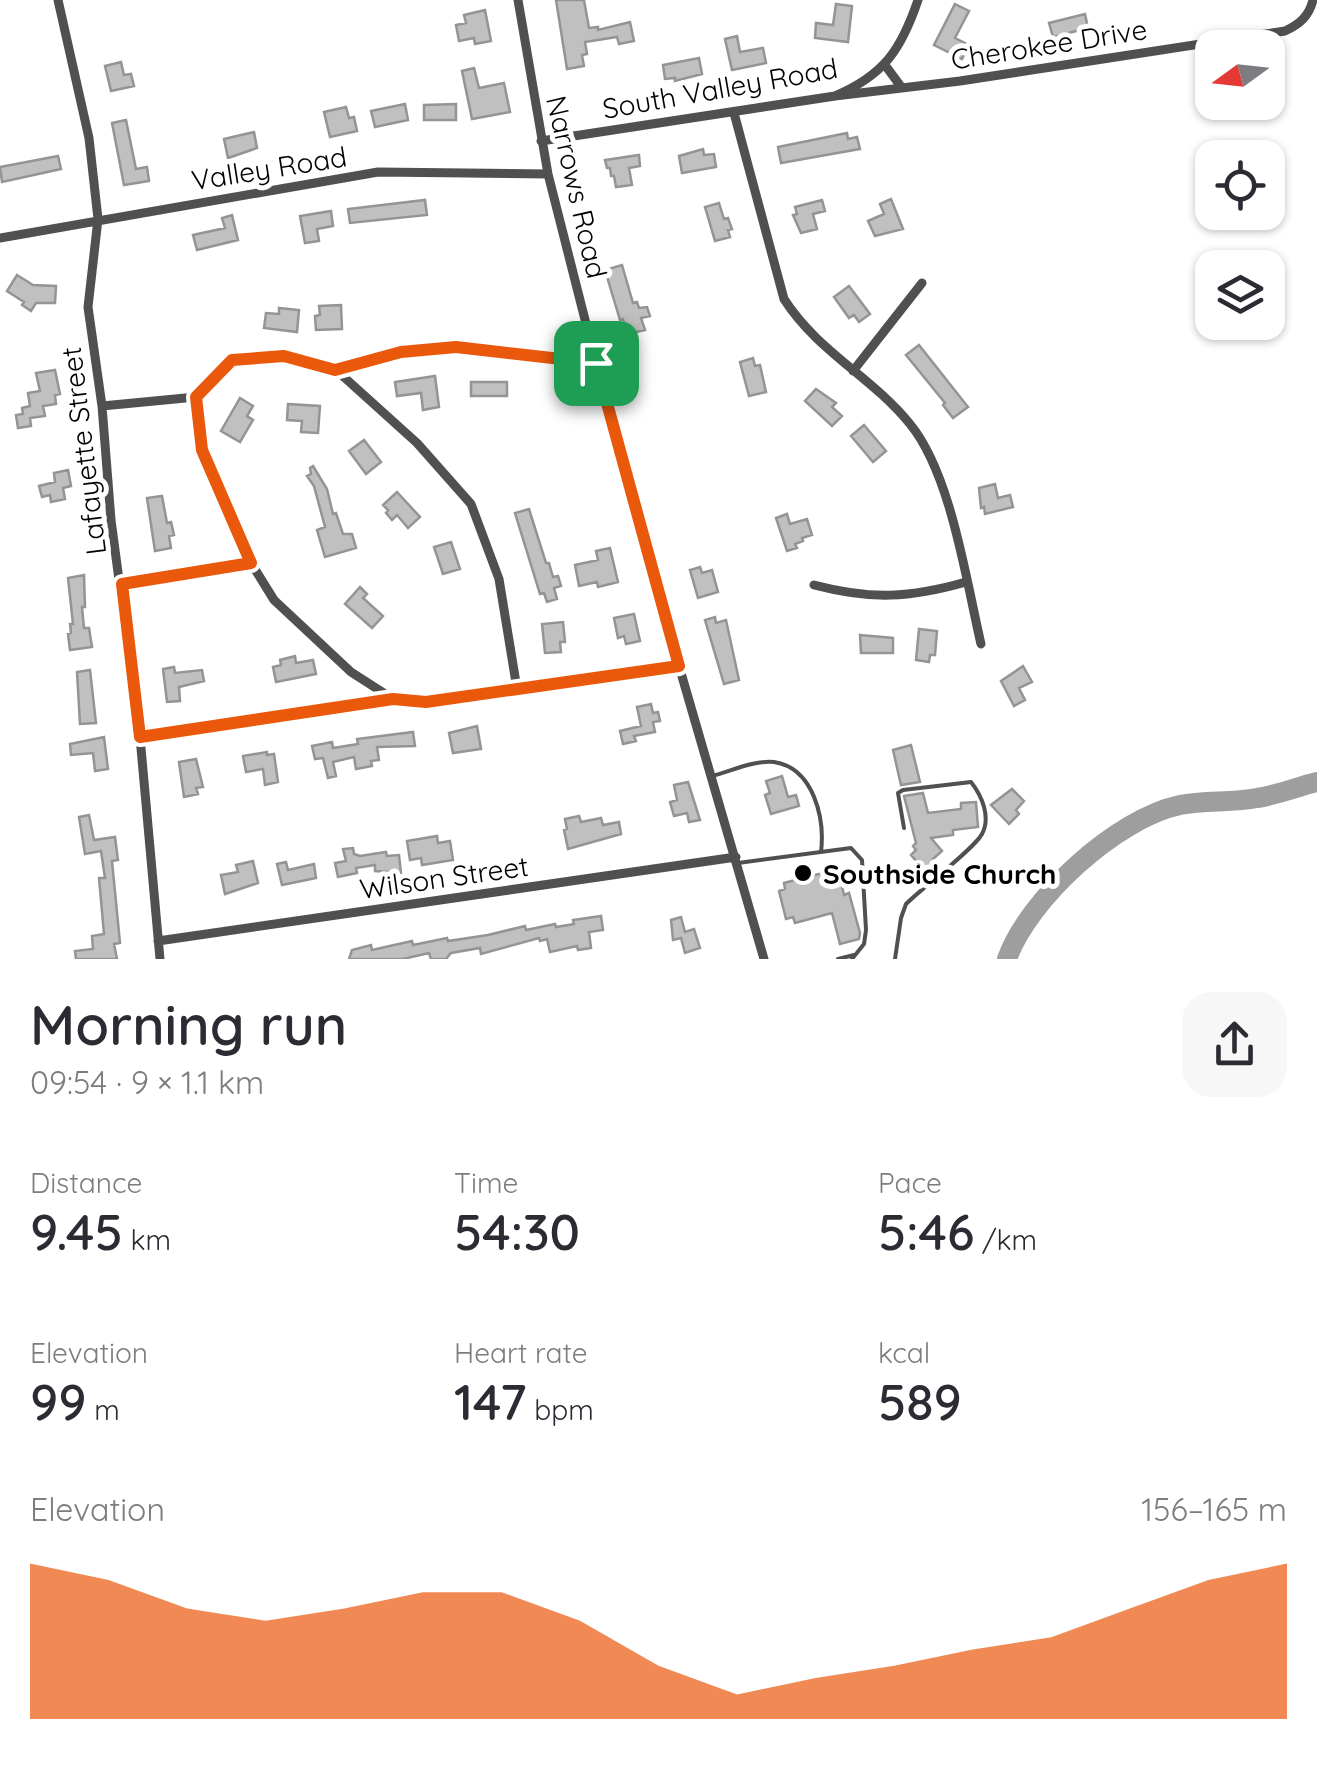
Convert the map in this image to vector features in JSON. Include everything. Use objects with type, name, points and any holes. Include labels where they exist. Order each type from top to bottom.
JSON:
[{"type":"street","name":"Lafayette Street","points":[[58,0],[88,138],[98,219],[88,307],[140,737],[160,959]]},
{"type":"street","name":"Narrows Road","points":[[518,0],[548,174],[596,363],[764,959]]},
{"type":"street","name":"South Valley Road","points":[[541,141],[835,96],[861,85],[886,65],[918,0]]},
{"type":"street","name":"Cherokee Drive","points":[[835,96],[1285,31],[1298,26],[1313,0]]},
{"type":"street","points":[[886,65],[902,88]]},
{"type":"street","points":[[734,113],[784,299],[800,324],[910,424],[928,450],[942,489],[981,644]]},
{"type":"street","name":"Valley Road","points":[[0,238],[378,172],[548,174]]},
{"type":"street","points":[[853,371],[922,284]]},
{"type":"street","points":[[335,370],[401,352],[456,347],[596,363]]},
{"type":"street","points":[[102,406],[196,397],[232,360],[284,356],[335,370],[417,443],[472,504],[499,579],[517,688]]},
{"type":"street","points":[[196,397],[202,450],[251,563],[274,600],[351,672],[393,699]]},
{"type":"street","points":[[122,584],[251,563]]},
{"type":"street","points":[[814,584],[869,596],[904,596],[966,582]]},
{"type":"street","points":[[140,737],[393,699],[426,702],[679,666]]},
{"type":"street","name":"Wilson Street","points":[[158,941],[737,860]]},
{"type":"lane","points":[[712,776],[759,763],[786,766],[804,780],[815,798],[821,852]]},
{"type":"lane","points":[[895,959],[906,904],[981,838],[985,814],[981,795],[972,782],[903,790],[898,793],[898,802],[904,828]]},
{"type":"lane","points":[[737,860],[851,848],[862,860],[866,930],[864,944],[853,957],[838,959]]},
{"type":"building","points":[[556,0],[584,0],[589,28],[598,30],[630,22],[634,41],[619,44],[617,37],[585,42],[584,66],[567,69]]},
{"type":"building","points":[[836,4],[852,6],[848,42],[815,38],[816,23],[833,25]]},
{"type":"building","points":[[955,4],[969,11],[955,38],[969,45],[962,59],[934,45]]},
{"type":"building","points":[[485,10],[491,41],[459,41],[456,25],[466,23],[464,15]]},
{"type":"building","points":[[1085,14],[1088,28],[1053,37],[1049,23]]},
{"type":"building","points":[[737,36],[740,52],[763,48],[766,63],[732,70],[725,39]]},
{"type":"building","points":[[699,58],[702,74],[675,81],[665,79],[663,65]]},
{"type":"building","points":[[121,62],[124,75],[131,74],[134,86],[111,91],[105,66]]},
{"type":"building","points":[[474,68],[479,88],[504,83],[510,112],[472,119],[462,71]]},
{"type":"building","points":[[405,104],[408,120],[375,127],[371,111]]},
{"type":"building","points":[[456,104],[456,120],[424,120],[424,105]]},
{"type":"building","points":[[346,107],[349,118],[354,117],[357,131],[330,137],[324,112]]},
{"type":"building","points":[[126,120],[136,169],[147,167],[149,181],[124,185],[112,123]]},
{"type":"building","points":[[254,132],[257,148],[228,158],[224,139]]},
{"type":"building","points":[[847,133],[848,139],[857,137],[860,149],[781,163],[778,147]]},
{"type":"building","points":[[703,149],[704,155],[714,154],[716,167],[682,173],[679,156]]},
{"type":"building","points":[[639,155],[640,166],[629,168],[632,185],[616,187],[605,160]]},
{"type":"building","points":[[58,156],[61,169],[2,182],[0,167]]},
{"type":"building","points":[[891,199],[903,229],[875,236],[868,221],[884,214],[880,204]]},
{"type":"building","points":[[425,200],[427,215],[350,223],[348,209]]},
{"type":"building","points":[[822,200],[825,211],[813,214],[817,229],[801,233],[793,215],[797,214],[795,207]]},
{"type":"building","points":[[719,203],[732,229],[728,230],[730,237],[715,241],[705,207]]},
{"type":"building","points":[[331,211],[333,226],[317,229],[319,241],[305,243],[300,216]]},
{"type":"building","points":[[232,215],[238,240],[197,250],[193,235],[225,228],[222,218]]},
{"type":"building","points":[[622,265],[633,303],[637,302],[639,308],[647,307],[650,316],[641,318],[645,330],[627,334],[605,270]]},
{"type":"building","points":[[17,275],[33,285],[56,286],[55,303],[36,303],[31,311],[22,305],[24,302],[7,291]]},
{"type":"building","points":[[849,286],[870,314],[859,322],[854,315],[849,318],[834,297]]},
{"type":"building","points":[[341,305],[342,329],[316,330],[319,306]]},
{"type":"building","points":[[279,308],[299,310],[297,332],[264,328],[266,313],[279,314]]},
{"type":"building","points":[[919,345],[968,407],[953,418],[906,355]]},
{"type":"building","points":[[753,358],[755,366],[760,365],[766,392],[749,396],[740,362]]},
{"type":"building","points":[[55,370],[60,394],[55,395],[56,404],[43,406],[45,416],[30,418],[31,426],[18,428],[16,415],[30,406],[28,393],[40,391],[36,373]]},
{"type":"building","points":[[435,376],[439,407],[423,410],[421,393],[397,396],[395,382]]},
{"type":"building","points":[[471,382],[507,382],[507,396],[471,396]]},
{"type":"building","points":[[816,389],[836,403],[832,407],[842,416],[832,426],[805,401]]},
{"type":"building","points":[[240,398],[253,406],[247,416],[253,420],[240,442],[221,431]]},
{"type":"building","points":[[288,404],[320,406],[318,433],[301,432],[302,421],[287,420]]},
{"type":"building","points":[[864,425],[886,451],[873,462],[851,436]]},
{"type":"building","points":[[364,440],[381,462],[366,474],[349,451]]},
{"type":"building","points":[[313,466],[327,489],[343,534],[352,534],[356,548],[325,557],[317,530],[325,527],[314,486],[307,476]]},
{"type":"building","points":[[68,470],[71,486],[63,488],[65,499],[51,502],[50,495],[42,497],[39,486],[55,482],[54,473]]},
{"type":"building","points":[[995,484],[998,498],[1010,495],[1013,507],[985,514],[979,488]]},
{"type":"building","points":[[397,492],[420,517],[408,528],[397,515],[392,520],[383,505]]},
{"type":"building","points":[[162,496],[167,523],[171,522],[174,535],[169,536],[171,548],[155,551],[147,498]]},
{"type":"building","points":[[529,509],[546,563],[561,586],[554,588],[557,599],[547,602],[544,593],[540,594],[515,513]]},
{"type":"building","points":[[787,514],[790,524],[807,519],[812,535],[787,551],[776,518]]},
{"type":"building","points":[[451,542],[460,569],[443,574],[434,547]]},
{"type":"building","points":[[610,548],[618,582],[579,586],[575,565],[598,560],[596,551]]},
{"type":"building","points":[[700,567],[702,573],[712,570],[718,592],[698,598],[690,570]]},
{"type":"building","points":[[84,575],[84,628],[89,628],[92,647],[70,650],[68,634],[73,624],[68,578]]},
{"type":"building","points":[[360,587],[367,594],[363,598],[383,616],[372,628],[345,604]]},
{"type":"building","points":[[634,614],[640,641],[626,644],[624,636],[618,638],[614,618]]},
{"type":"building","points":[[715,617],[716,623],[726,620],[739,680],[724,684],[705,620]]},
{"type":"building","points":[[563,622],[565,642],[560,642],[561,652],[545,653],[542,624]]},
{"type":"building","points":[[919,629],[937,631],[935,655],[930,655],[929,662],[916,660]]},
{"type":"building","points":[[860,635],[893,638],[893,653],[861,653]]},
{"type":"building","points":[[295,656],[296,663],[313,660],[316,674],[276,682],[273,667],[281,665],[280,660]]},
{"type":"building","points":[[1023,666],[1032,682],[1019,688],[1025,700],[1014,706],[1001,681]]},
{"type":"building","points":[[174,667],[175,673],[202,670],[204,681],[179,687],[180,701],[167,702],[163,669]]},
{"type":"building","points":[[90,670],[96,723],[80,724],[77,672]]},
{"type":"building","points":[[651,704],[660,721],[653,722],[655,732],[634,736],[636,741],[623,744],[620,731],[641,726],[637,707]]},
{"type":"building","points":[[477,726],[481,749],[453,753],[449,733]]},
{"type":"building","points":[[413,732],[415,746],[377,747],[379,760],[371,761],[372,766],[356,769],[354,757],[333,762],[336,776],[328,778],[323,758],[315,759],[312,746],[332,742],[333,748],[358,744],[357,739]]},
{"type":"building","points":[[104,737],[108,769],[95,771],[93,753],[71,755],[70,744]]},
{"type":"building","points":[[911,745],[920,782],[901,785],[893,750]]},
{"type":"building","points":[[274,754],[278,782],[265,785],[263,769],[246,772],[243,756]]},
{"type":"building","points":[[196,759],[203,787],[196,788],[198,794],[184,797],[179,762]]},
{"type":"building","points":[[782,776],[788,797],[796,795],[799,806],[771,814],[765,795],[770,793],[766,781]]},
{"type":"building","points":[[688,782],[700,820],[689,822],[687,813],[674,816],[670,802],[677,800],[674,785]]},
{"type":"building","points":[[1012,789],[1024,801],[1009,824],[991,805]]},
{"type":"building","points":[[923,793],[928,813],[961,809],[961,803],[976,802],[978,827],[931,838],[942,851],[926,872],[911,855],[916,843],[904,796]]},
{"type":"building","points":[[89,815],[94,840],[115,837],[118,860],[112,861],[120,943],[114,944],[117,959],[76,959],[75,951],[93,949],[92,936],[104,934],[99,878],[105,878],[101,851],[85,854],[79,817]]},
{"type":"building","points":[[579,816],[581,822],[601,818],[603,825],[619,822],[621,834],[568,849],[565,819]]},
{"type":"building","points":[[437,836],[438,843],[450,841],[453,860],[422,865],[421,858],[410,860],[407,841]]},
{"type":"building","points":[[353,848],[354,854],[360,856],[386,852],[387,856],[399,855],[401,873],[375,871],[375,865],[356,868],[357,873],[338,877],[335,863],[346,861],[343,849]]},
{"type":"building","points":[[253,861],[258,883],[225,894],[221,875],[238,872],[236,865]]},
{"type":"building","points":[[286,862],[288,870],[314,864],[316,878],[282,885],[277,864]]},
{"type":"building","points":[[838,869],[860,933],[859,939],[840,944],[832,913],[795,923],[793,917],[786,919],[779,891],[785,889],[784,883]]},
{"type":"building","points":[[601,916],[603,930],[589,932],[591,948],[578,950],[577,946],[550,952],[547,939],[539,938],[481,954],[480,948],[451,953],[446,959],[431,959],[429,953],[403,959],[349,959],[352,950],[371,945],[372,950],[412,941],[413,945],[447,938],[448,941],[525,926],[526,930],[555,924],[556,927]]},
{"type":"building","points":[[681,917],[685,932],[694,929],[700,948],[685,953],[681,938],[673,940],[671,920]]},
{"type":"waterway","points":[[1007,959],[1034,911],[1054,887],[1129,826],[1180,805],[1257,798],[1317,782]]},
{"type":"place","name":"Southside Church","points":[[803,873]]},
{"type":"route","points":[[456,347],[596,363],[679,666],[426,702],[393,699],[140,737],[122,584],[251,563],[202,450],[196,397],[232,360],[284,356],[335,370],[401,352],[456,347]]}]
